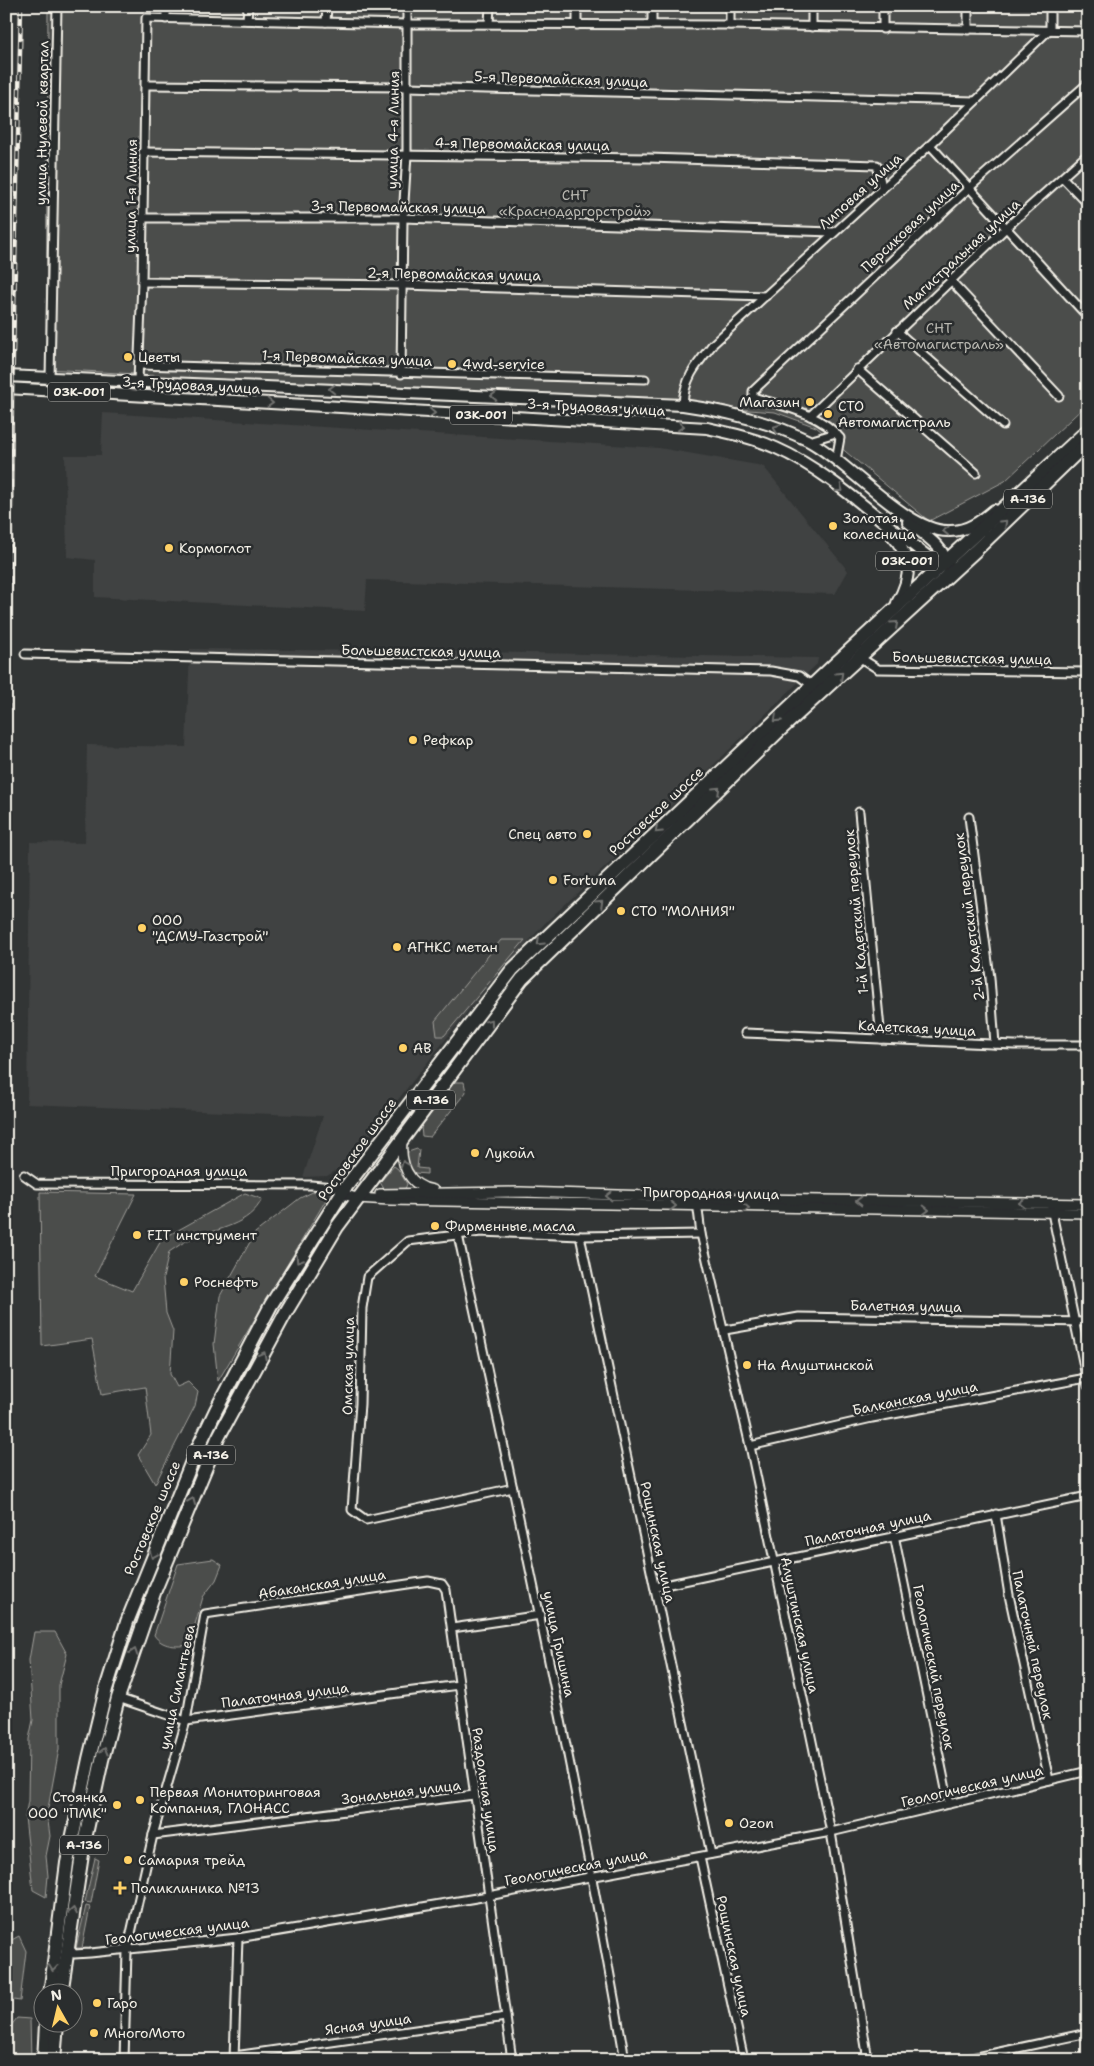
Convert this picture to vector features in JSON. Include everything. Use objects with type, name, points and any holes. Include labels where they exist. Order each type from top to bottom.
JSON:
[{"type":"highway","name":"Ростовское шоссе","points":[[62,1984],[87,1829],[102,1760],[118,1698],[155,1590],[218,1438],[286,1312],[359,1195],[522,979],[817,689],[891,613],[1088,430]]},
{"type":"highway","name":"Ростовское шоссе","points":[[51,1984],[68,1863],[87,1768],[106,1689],[127,1622],[192,1462],[216,1410],[271,1306],[341,1190],[512,970],[817,689],[859,657],[941,582],[1088,442]]},
{"type":"highway","points":[[44,2060],[45,2034]]},
{"type":"highway","points":[[54,2060],[56,2034]]},
{"type":"main road","name":"03К-001","points":[[6,376],[50,374],[139,377]]},
{"type":"main road","name":"3-я Трудовая улица","points":[[139,377],[683,405]]},
{"type":"main road","name":"3-я Трудовая улица","points":[[6,388],[707,428],[740,435],[776,448],[805,463],[934,561],[948,562]]},
{"type":"main road","name":"03К-001","points":[[683,405],[740,415],[809,441],[898,508],[927,527],[951,532],[973,526]]},
{"type":"main road","name":"А-136","points":[[973,526],[1064,452]]},
{"type":"main road","name":"03К-001","points":[[848,469],[935,545],[948,562]]},
{"type":"main road","name":"03К-001","points":[[874,516],[896,540],[908,565],[907,582],[891,613]]},
{"type":"main road","name":"А-136","points":[[941,582],[948,562],[969,556]]},
{"type":"street","name":"улица Нулевой квартал","points":[[50,374],[57,6]]},
{"type":"street","points":[[166,6],[166,19],[406,24],[730,25],[1088,31]]},
{"type":"street","points":[[247,20],[248,6]]},
{"type":"street","points":[[326,22],[327,6]]},
{"type":"street","name":"улица 4-я Линия","points":[[401,374],[403,218],[407,154],[407,6]]},
{"type":"street","points":[[489,23],[490,6]]},
{"type":"street","points":[[577,6],[577,25]]},
{"type":"street","points":[[652,6],[652,25]]},
{"type":"street","points":[[730,6],[730,25]]},
{"type":"street","points":[[812,6],[812,27]]},
{"type":"street","points":[[882,29],[883,6]]},
{"type":"street","points":[[968,6],[968,30]]},
{"type":"street","points":[[1050,6],[1050,29]]},
{"type":"street","name":"улица 1-я Линия","points":[[139,377],[146,18],[166,19]]},
{"type":"street","name":"Липовая улица","points":[[683,405],[683,390],[689,374],[713,344],[930,145],[1050,29]]},
{"type":"street","name":"Персиковая улица","points":[[810,416],[753,396],[752,391],[968,189],[1088,83]]},
{"type":"street","name":"5-я Первомайская улица","points":[[146,85],[407,87],[975,101]]},
{"type":"street","points":[[930,145],[968,189],[1088,317]]},
{"type":"street","name":"4-я Первомайская улица","points":[[143,152],[407,154],[877,165],[882,187]]},
{"type":"street","name":"Магистральная улица","points":[[810,416],[1006,228],[1088,154]]},
{"type":"street","points":[[1063,178],[1088,204]]},
{"type":"street","name":"3-я Первомайская улица","points":[[142,218],[403,218],[833,232]]},
{"type":"street","points":[[951,281],[1060,396]]},
{"type":"street","name":"2-я Первомайская улица","points":[[142,282],[403,285],[766,296]]},
{"type":"street","points":[[897,331],[1003,425]]},
{"type":"street","name":"1-я Первомайская улица","points":[[139,365],[401,374],[645,379]]},
{"type":"street","points":[[857,369],[976,473]]},
{"type":"street","points":[[810,416],[836,433],[841,440],[836,460]]},
{"type":"street","points":[[809,441],[836,433]]},
{"type":"street","name":"Большевистская улица","points":[[25,654],[771,671],[799,676],[817,689]]},
{"type":"street","name":"Большевистская улица","points":[[859,657],[878,669],[1088,672]]},
{"type":"street","name":"1-й Кадетский переулок","points":[[859,812],[881,1039]]},
{"type":"street","name":"2-й Кадетский переулок","points":[[969,817],[990,978],[995,1044]]},
{"type":"street","name":"Кадетская улица","points":[[745,1033],[995,1044],[1088,1045]]},
{"type":"street","points":[[402,1138],[401,1155],[403,1165],[415,1183],[422,1188],[453,1193]]},
{"type":"street","name":"Пригородная улица","points":[[24,1175],[37,1184],[301,1185],[341,1190],[359,1195],[1051,1208],[1088,1213]]},
{"type":"street","name":"Пригородная улица","points":[[359,1195],[520,1192],[697,1202]]},
{"type":"street","name":"Алуштинская улица","points":[[697,1202],[701,1234],[725,1330],[831,1832],[868,2060]]},
{"type":"street","name":"Пригородная улица","points":[[1051,1208],[1088,1204]]},
{"type":"street","points":[[1051,1208],[1088,1386]]},
{"type":"street","points":[[458,1235],[481,1232],[580,1236],[701,1234]]},
{"type":"street","name":"Омская улица","points":[[458,1235],[408,1241],[367,1277],[362,1308],[360,1404],[352,1510],[366,1520],[513,1488]]},
{"type":"street","name":"улица Гришина","points":[[458,1235],[540,1614],[593,1876],[625,2060]]},
{"type":"street","name":"Рощинская улица","points":[[580,1236],[711,1854]]},
{"type":"street","name":"Балетная улица","points":[[725,1330],[799,1317],[1088,1322]]},
{"type":"street","name":"Балканская улица","points":[[750,1446],[872,1418],[1086,1378]]},
{"type":"street","name":"Палаточная улица","points":[[655,1587],[894,1535],[1088,1496]]},
{"type":"street","name":"Палаточный переулок","points":[[996,1514],[1009,1595],[1049,1780]]},
{"type":"street","name":"Геологический переулок","points":[[894,1535],[949,1804]]},
{"type":"street","name":"Абаканская улица","points":[[205,1614],[428,1581],[442,1584]]},
{"type":"street","name":"Раздольная улица","points":[[442,1584],[446,1590],[452,1628],[512,2060]]},
{"type":"street","name":"улица Силантьева","points":[[124,2060],[127,1951],[153,1836],[186,1721],[205,1614]]},
{"type":"street","points":[[452,1628],[540,1614]]},
{"type":"street","name":"Палаточная улица","points":[[118,1698],[186,1721],[459,1685]]},
{"type":"street","name":"Геологическая улица","points":[[68,1945],[74,1954],[127,1951],[238,1938],[488,1896],[831,1832],[1088,1771]]},
{"type":"street","name":"Зональная улица","points":[[153,1836],[474,1795]]},
{"type":"street","name":"Рощинская улица","points":[[700,1856],[744,2060]]},
{"type":"street","points":[[234,2058],[238,1938]]},
{"type":"street","name":"Ясная улица","points":[[234,2058],[506,2016]]},
{"type":"street","points":[[962,2060],[1088,2033]]},
{"type":"shaded area","points":[[103,413],[659,448],[763,466],[848,571],[835,594],[367,580],[365,611],[95,597],[95,560],[67,557],[65,455],[101,455]]},
{"type":"shaded area","points":[[190,649],[818,658],[817,664],[685,793],[545,923],[483,992],[348,1163],[327,1176],[303,1177],[323,1116],[27,1104],[30,842],[85,843],[87,745],[186,747]]},
{"type":"green space","name":"СНТ «Краснодаргорстрой»","points":[[48,6],[1088,6],[1088,403],[1005,481],[929,521],[816,427],[775,412],[683,405],[138,381],[138,374],[46,369]]},
{"type":"green space","points":[[501,940],[525,940],[444,1036],[437,1036],[435,1021]]},
{"type":"green space","points":[[454,1082],[464,1082],[466,1092],[430,1137],[422,1136],[421,1127]]},
{"type":"green space","points":[[419,1150],[417,1168],[427,1169],[427,1174],[415,1173],[404,1157],[408,1152]]},
{"type":"green space","points":[[394,1166],[407,1184],[405,1189],[384,1189],[380,1182]]},
{"type":"green space","points":[[317,1190],[326,1193],[327,1198],[218,1381],[214,1344],[220,1296],[255,1233],[300,1198]]},
{"type":"green space","points":[[40,1192],[136,1194],[95,1276],[132,1291],[162,1239],[245,1193],[262,1199],[250,1215],[222,1229],[190,1239],[169,1252],[163,1278],[166,1313],[173,1331],[170,1374],[177,1387],[188,1382],[198,1392],[195,1406],[155,1484],[138,1455],[151,1435],[145,1387],[102,1394],[92,1339],[42,1346]]},
{"type":"green space","points":[[213,1559],[222,1565],[216,1580],[203,1597],[189,1645],[174,1646],[161,1642],[154,1635],[178,1564]]},
{"type":"green space","points":[[34,1632],[55,1632],[67,1654],[59,1685],[59,1749],[47,1814],[50,1836],[46,1856],[48,1876],[46,1897],[33,1890],[25,1817],[28,1801],[29,1739],[33,1720],[29,1660]]},
{"type":"green space","points":[[95,1858],[99,1860],[91,1903],[85,1902]]},
{"type":"green space","points":[[86,1906],[90,1907],[82,1948],[76,1948]]},
{"type":"green space","points":[[19,1936],[26,1951],[20,2001],[6,1999],[6,1943]]},
{"type":"green space","points":[[17,2018],[30,2019],[31,2060],[8,2060],[7,2031]]},
{"type":"railway","points":[[6,1072],[12,397],[21,6]]},
{"type":"place","name":"Цветы","points":[[128,357]]},
{"type":"place","name":"4wd-service","points":[[452,364]]},
{"type":"place","name":"Магазин","points":[[810,402]]},
{"type":"place","name":"СТО Автомагистраль","points":[[828,414]]},
{"type":"place","name":"Золотая колесница","points":[[833,526]]},
{"type":"place","name":"Кормоглот","points":[[169,548]]},
{"type":"place","name":"Рефкар","points":[[413,740]]},
{"type":"place","name":"Спец авто","points":[[587,834]]},
{"type":"place","name":"Fortuna","points":[[553,880]]},
{"type":"place","name":"СТО \"МОЛНИЯ\"","points":[[621,911]]},
{"type":"place","name":"ООО \"ДСМУ-Газстрой\"","points":[[142,928]]},
{"type":"place","name":"АГНКС метан","points":[[397,947]]},
{"type":"place","name":"АВ","points":[[403,1048]]},
{"type":"place","name":"Лукойл","points":[[475,1153]]},
{"type":"place","name":"Фирменные масла","points":[[435,1226]]},
{"type":"place","name":"FIT инструмент","points":[[137,1235]]},
{"type":"place","name":"Роснефть","points":[[184,1282]]},
{"type":"place","name":"На Алуштинской","points":[[747,1365]]},
{"type":"place","name":"Первая Мониторинговая Компания, ГЛОНАСС","points":[[140,1800]]},
{"type":"place","name":"Стоянка ООО \"ПМК\"","points":[[117,1805]]},
{"type":"place","name":"Ozon","points":[[729,1823]]},
{"type":"place","name":"Самария трейд","points":[[128,1860]]},
{"type":"place","name":"Поликлиника №13","points":[[120,1888]]},
{"type":"place","name":"Гаро","points":[[97,2003]]},
{"type":"place","name":"МногоМото","points":[[94,2033]]},
{"type":"park label","name":"СНТ «Автомагистраль»","points":[[939,336]]}]
